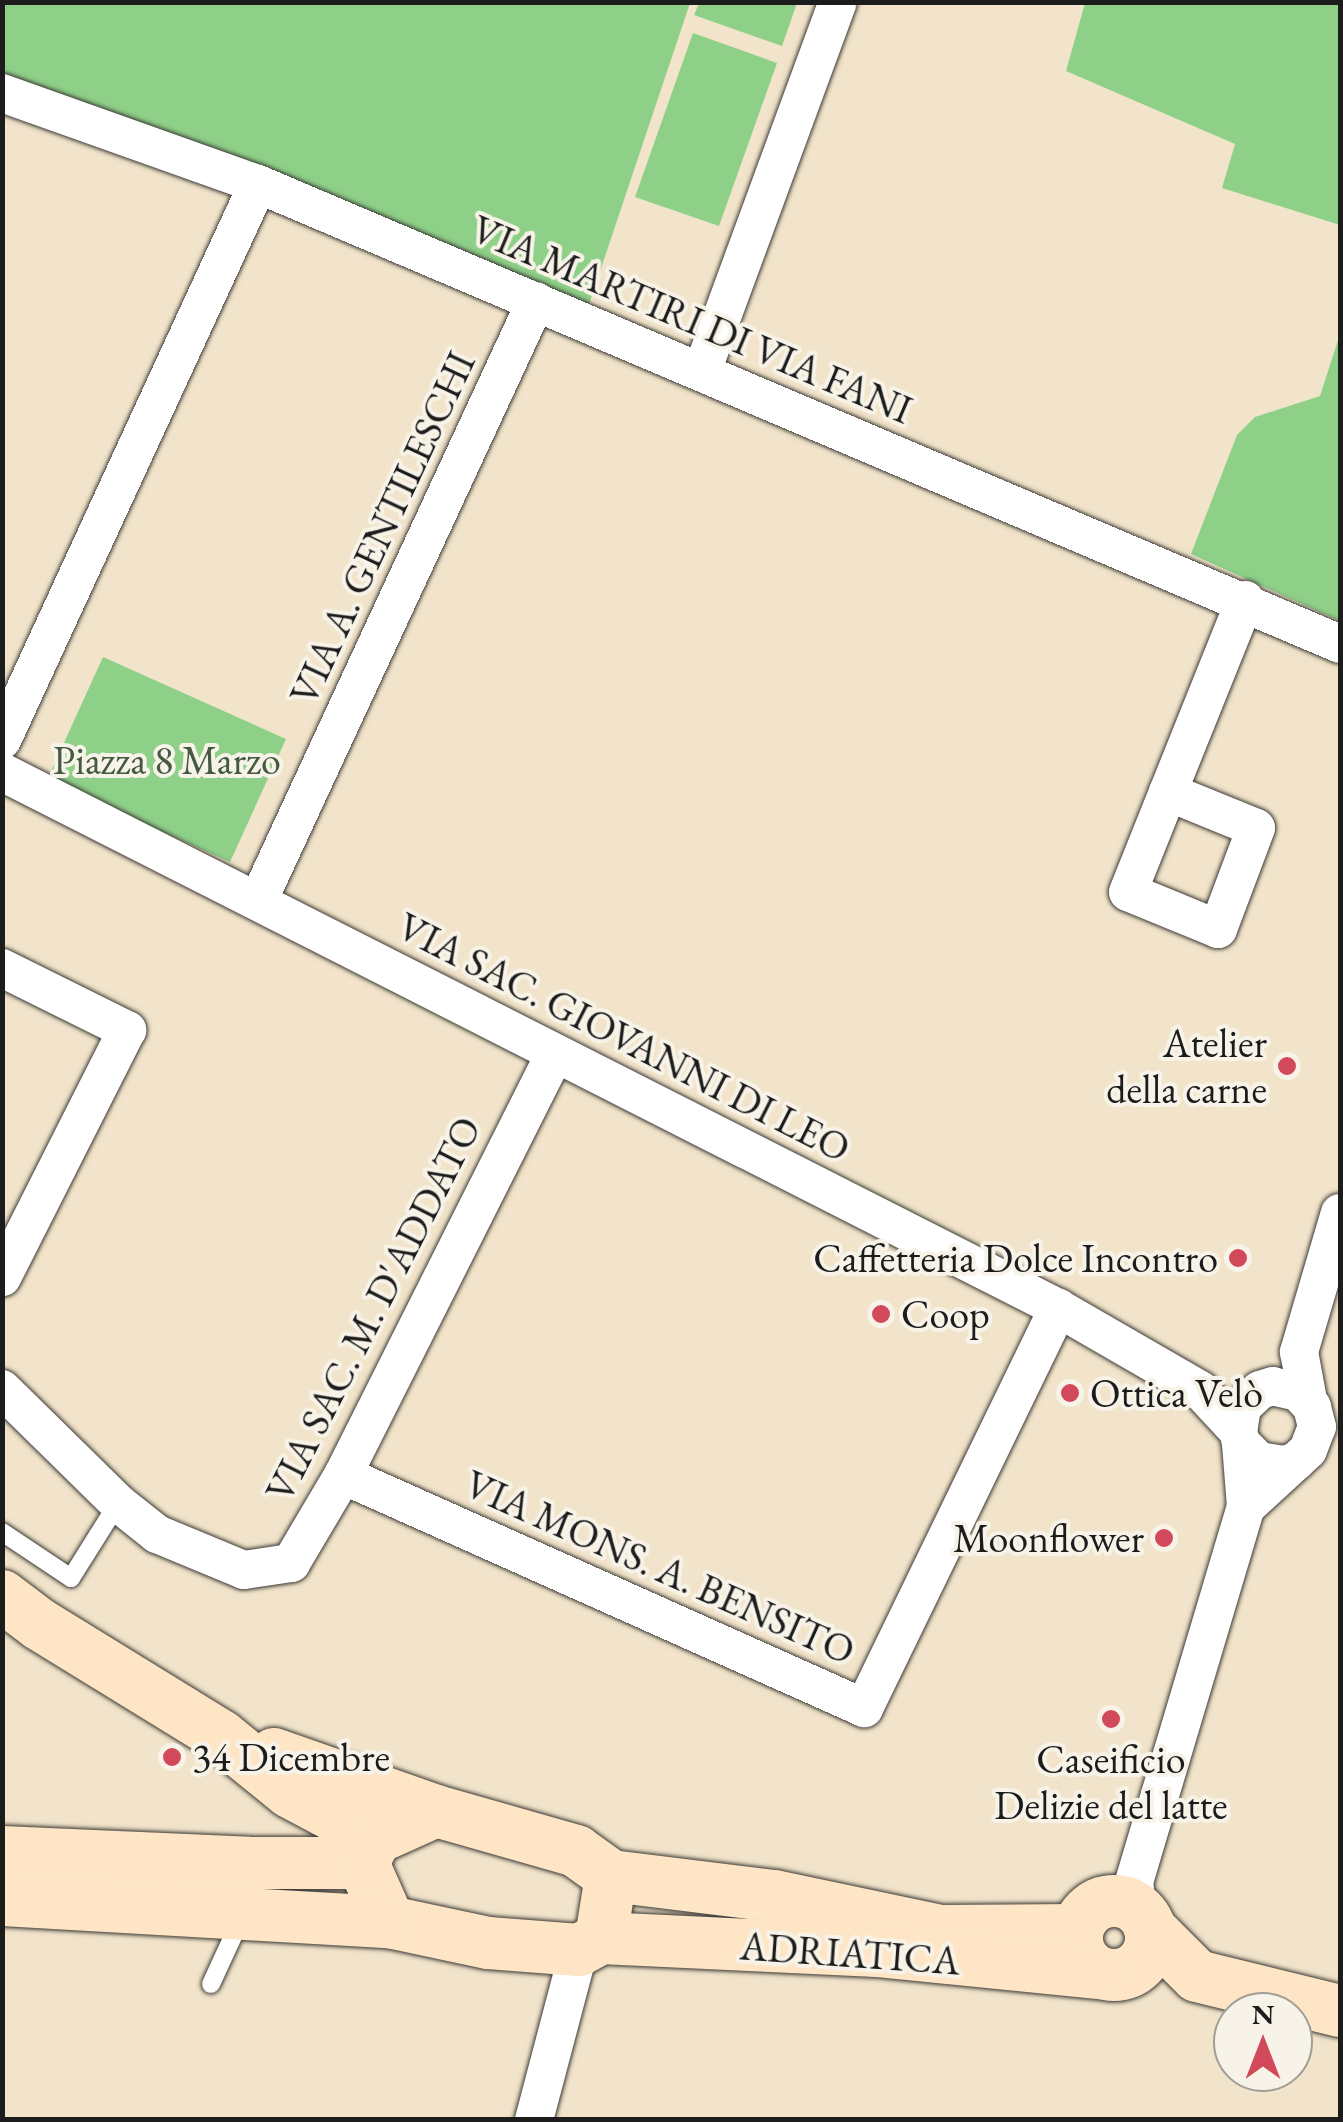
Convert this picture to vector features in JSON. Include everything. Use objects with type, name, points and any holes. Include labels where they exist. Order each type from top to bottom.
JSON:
[{"type":"main road","points":[[2,1596],[38,1624],[221,1736],[370,1850],[389,1922]]},
{"type":"main road","name":"ADRIATICA","points":[[221,1736],[436,1810],[576,1851],[610,1876],[774,1896],[940,1931],[1117,1928],[1235,1992]]},
{"type":"main road","points":[[248,1863],[276,1828],[290,1792]]},
{"type":"main road","points":[[2,1852],[248,1863],[370,1850],[436,1810]]},
{"type":"main road","points":[[590,1944],[610,1876]]},
{"type":"main road","name":"ADRIATICA","points":[[2,1900],[389,1922],[488,1943],[878,1952],[1117,1928]]},
{"type":"main road","points":[[1117,1928],[1197,1976],[1340,2011]]},
{"type":"main road","points":[[1313,2022],[1340,2028]]},
{"type":"street","points":[[702,371],[838,2]]},
{"type":"street","name":"VIA MARTIRI DI VIA FANI","points":[[2,94],[258,184],[1245,600],[1340,644]]},
{"type":"street","points":[[2,740],[258,184]]},
{"type":"street","name":"VIA A. GENTILESCHI","points":[[258,901],[536,302]]},
{"type":"street","points":[[1168,792],[1245,600]]},
{"type":"street","name":"VIA SAC. GIOVANNI DI LEO","points":[[7,786],[258,901],[1058,1308],[1247,1415]]},
{"type":"street","points":[[2,968],[126,1030],[2,1276]]},
{"type":"street","name":"VIA SAC. M. D'ADDATO","points":[[118,1503],[158,1534],[244,1570],[292,1563],[343,1476],[555,1053]]},
{"type":"street","points":[[1117,1928],[1246,1507],[1247,1415],[1299,1352],[1340,1213]]},
{"type":"street","name":"VIA MONS. A. BENSITO","points":[[343,1476],[864,1708],[1058,1308]]},
{"type":"street","points":[[1299,1352],[1318,1434]]},
{"type":"street","points":[[1247,1415],[1286,1387],[1318,1434]]},
{"type":"street","points":[[2,1389],[118,1503]]},
{"type":"street","points":[[1247,1415],[1259,1461],[1284,1465],[1318,1434]]},
{"type":"street","points":[[1246,1507],[1318,1434]]},
{"type":"street","points":[[534,2120],[590,1944]]},
{"type":"lane","points":[[2,1532],[71,1578],[118,1503]]},
{"type":"lane","points":[[212,1984],[243,1914]]},
{"type":"green space","points":[[699,2],[797,3],[782,46],[694,15]]},
{"type":"green space","points":[[2,3],[690,3],[583,322],[3,92]]},
{"type":"green space","points":[[1085,3],[1340,3],[1340,225],[1222,188],[1235,144],[1066,71]]},
{"type":"green space","points":[[693,33],[777,63],[719,226],[635,197]]},
{"type":"green space","points":[[1340,334],[1340,621],[1191,554],[1237,435],[1255,417],[1320,396]]},
{"type":"green space","name":"Piazza 8 Marzo","points":[[103,657],[286,739],[230,862],[47,780]]},
{"type":"place","name":"Atelier della carne","points":[[1287,1066]]},
{"type":"place","name":"Caffetteria Dolce Incontro","points":[[1238,1258]]},
{"type":"place","name":"Coop","points":[[881,1314]]},
{"type":"place","name":"Ottica Velò","points":[[1070,1393]]},
{"type":"place","name":"Moonflower","points":[[1164,1538]]},
{"type":"place","name":"Caseificio Delizie del latte","points":[[1111,1719]]},
{"type":"place","name":"34 Dicembre","points":[[172,1757]]}]
